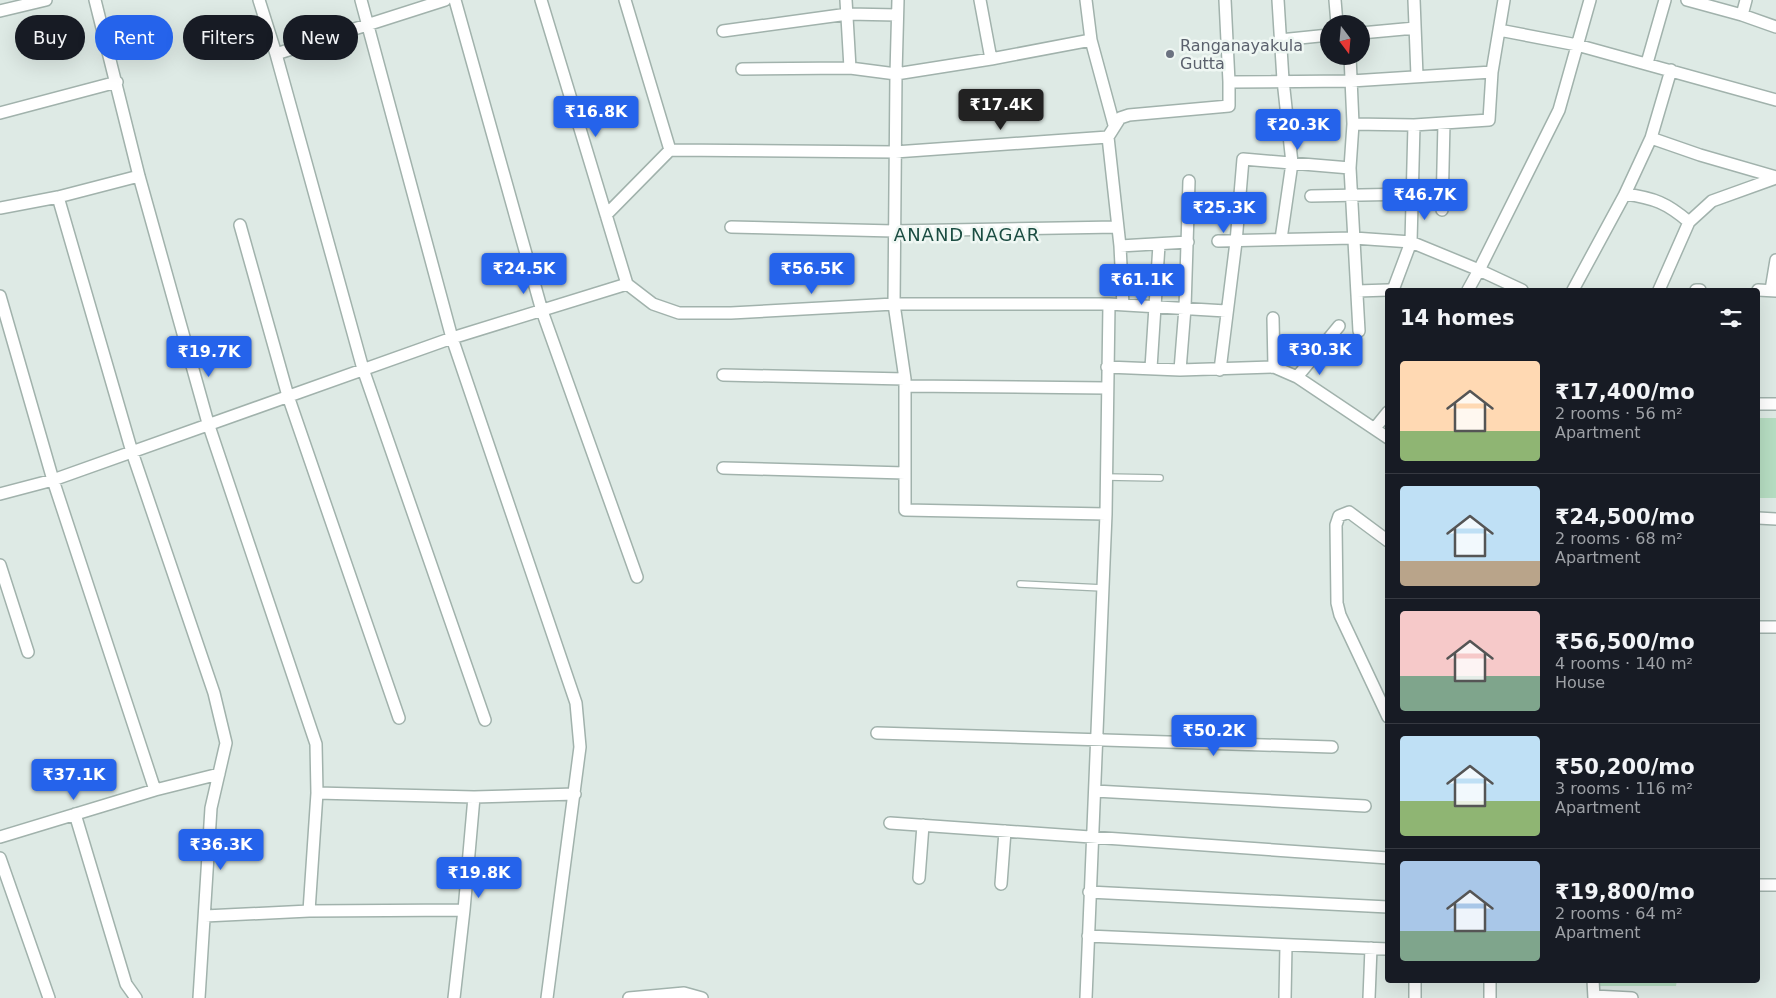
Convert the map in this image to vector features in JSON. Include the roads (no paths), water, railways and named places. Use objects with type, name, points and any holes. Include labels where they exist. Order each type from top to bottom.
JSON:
[{"type":"street","points":[[0,11],[46,0]]},
{"type":"street","points":[[95,0],[139,176],[208,423],[312,727],[318,768],[309,911]]},
{"type":"street","points":[[259,0],[276,54],[363,369],[485,720]]},
{"type":"street","points":[[361,0],[452,338],[576,703],[580,747],[547,998]]},
{"type":"street","points":[[276,54],[369,26],[445,0]]},
{"type":"street","points":[[455,0],[542,310],[637,577]]},
{"type":"street","points":[[541,0],[626,284],[653,304],[679,313],[731,313],[894,304],[1109,304],[1226,311]]},
{"type":"street","points":[[625,0],[670,150]]},
{"type":"street","points":[[846,0],[850,68]]},
{"type":"street","points":[[898,0],[894,304],[905,382],[905,510],[1106,514]]},
{"type":"street","points":[[980,0],[991,60]]},
{"type":"street","points":[[1086,0],[1091,40],[1114,125]]},
{"type":"street","points":[[1123,305],[1120,246],[1108,137],[1120,118],[1229,106],[1230,82],[1225,0]]},
{"type":"street","points":[[1278,0],[1283,80],[1292,163],[1281,239]]},
{"type":"street","points":[[1335,0],[1336,15]]},
{"type":"street","points":[[1414,0],[1417,76]]},
{"type":"street","points":[[1353,124],[1414,125],[1489,120],[1492,72],[1504,0]]},
{"type":"street","points":[[1469,288],[1559,110],[1590,0]]},
{"type":"street","points":[[1647,63],[1664,0]]},
{"type":"street","points":[[1687,0],[1742,14],[1776,28]]},
{"type":"street","points":[[1742,14],[1746,0]]},
{"type":"street","points":[[723,31],[848,14],[898,15]]},
{"type":"street","points":[[1370,32],[1415,28]]},
{"type":"street","points":[[1499,30],[1577,45],[1776,100]]},
{"type":"street","points":[[1280,40],[1320,36]]},
{"type":"street","points":[[742,69],[850,68],[896,74],[991,60],[1091,40]]},
{"type":"street","points":[[1350,65],[1353,124],[1350,168],[1359,332]]},
{"type":"street","points":[[1574,288],[1625,194],[1651,138],[1671,70]]},
{"type":"street","points":[[1230,82],[1283,80],[1351,81],[1492,72]]},
{"type":"street","points":[[0,112],[116,82]]},
{"type":"street","points":[[1442,210],[1444,123]]},
{"type":"street","points":[[1393,288],[1411,242],[1414,125]]},
{"type":"street","points":[[606,215],[670,150],[895,152],[1108,137]]},
{"type":"street","points":[[1651,138],[1776,177]]},
{"type":"street","points":[[1220,370],[1236,242],[1243,159],[1350,168]]},
{"type":"street","points":[[0,208],[139,176]]},
{"type":"street","points":[[1659,288],[1689,222],[1712,201],[1776,177]]},
{"type":"street","points":[[1180,370],[1185,308],[1189,181]]},
{"type":"street","points":[[1311,196],[1412,194]]},
{"type":"street","points":[[1625,194],[1652,198],[1672,207],[1689,222]]},
{"type":"street","points":[[58,196],[132,452],[222,720],[226,742],[211,808],[206,916],[199,998]]},
{"type":"street","points":[[240,225],[288,396],[399,718]]},
{"type":"street","points":[[731,227],[894,231],[1117,227]]},
{"type":"street","points":[[1218,241],[1354,238],[1411,242],[1518,288]]},
{"type":"street","points":[[1120,246],[1188,242]]},
{"type":"street","points":[[1151,368],[1159,245]]},
{"type":"street","points":[[1760,290],[1773,290],[1776,260]]},
{"type":"street","points":[[0,494],[53,480],[208,423],[452,338],[626,284]]},
{"type":"street","points":[[1357,291],[1385,290]]},
{"type":"street","points":[[0,296],[53,480],[155,790]]},
{"type":"street","points":[[1086,998],[1106,514],[1106,388],[1109,304]]},
{"type":"street","points":[[1273,318],[1274,367]]},
{"type":"street","points":[[1297,377],[1339,326]]},
{"type":"street","points":[[1107,367],[1180,370],[1274,367],[1297,377],[1385,436]]},
{"type":"street","points":[[723,375],[1106,388]]},
{"type":"street","points":[[1760,404],[1776,404]]},
{"type":"street","points":[[1375,428],[1385,416]]},
{"type":"street","points":[[723,468],[905,473]]},
{"type":"street","points":[[1385,539],[1349,512],[1339,516],[1336,525],[1337,603],[1340,615],[1385,711]]},
{"type":"street","points":[[1760,518],[1776,518]]},
{"type":"street","points":[[0,565],[28,652]]},
{"type":"street","points":[[1760,627],[1776,627]]},
{"type":"street","points":[[877,733],[1332,747]]},
{"type":"street","points":[[0,837],[155,790],[219,774]]},
{"type":"street","points":[[1095,791],[1365,806]]},
{"type":"street","points":[[317,793],[474,797],[575,794]]},
{"type":"street","points":[[454,998],[474,797]]},
{"type":"street","points":[[75,814],[126,984],[136,998]]},
{"type":"street","points":[[890,823],[1385,858]]},
{"type":"street","points":[[919,878],[922,825]]},
{"type":"street","points":[[1001,884],[1005,831]]},
{"type":"street","points":[[0,858],[49,998]]},
{"type":"street","points":[[1760,885],[1776,886]]},
{"type":"street","points":[[1089,892],[1385,907]]},
{"type":"street","points":[[206,916],[309,911],[464,910]]},
{"type":"street","points":[[1088,936],[1385,949]]},
{"type":"street","points":[[1285,998],[1286,945]]},
{"type":"street","points":[[1369,998],[1371,948]]},
{"type":"street","points":[[1415,983],[1415,998]]},
{"type":"street","points":[[1490,983],[1490,998]]},
{"type":"street","points":[[1593,983],[1594,997],[1632,998]]},
{"type":"street","points":[[628,998],[684,993],[702,998]]},
{"type":"lane","points":[[1106,477],[1160,478]]},
{"type":"lane","points":[[1020,584],[1103,588]]},
{"type":"place","name":"Ranganayakula Gutta","points":[[1170,54]]},
{"type":"district","name":"ANAND NAGAR","points":[[967,235]]}]
